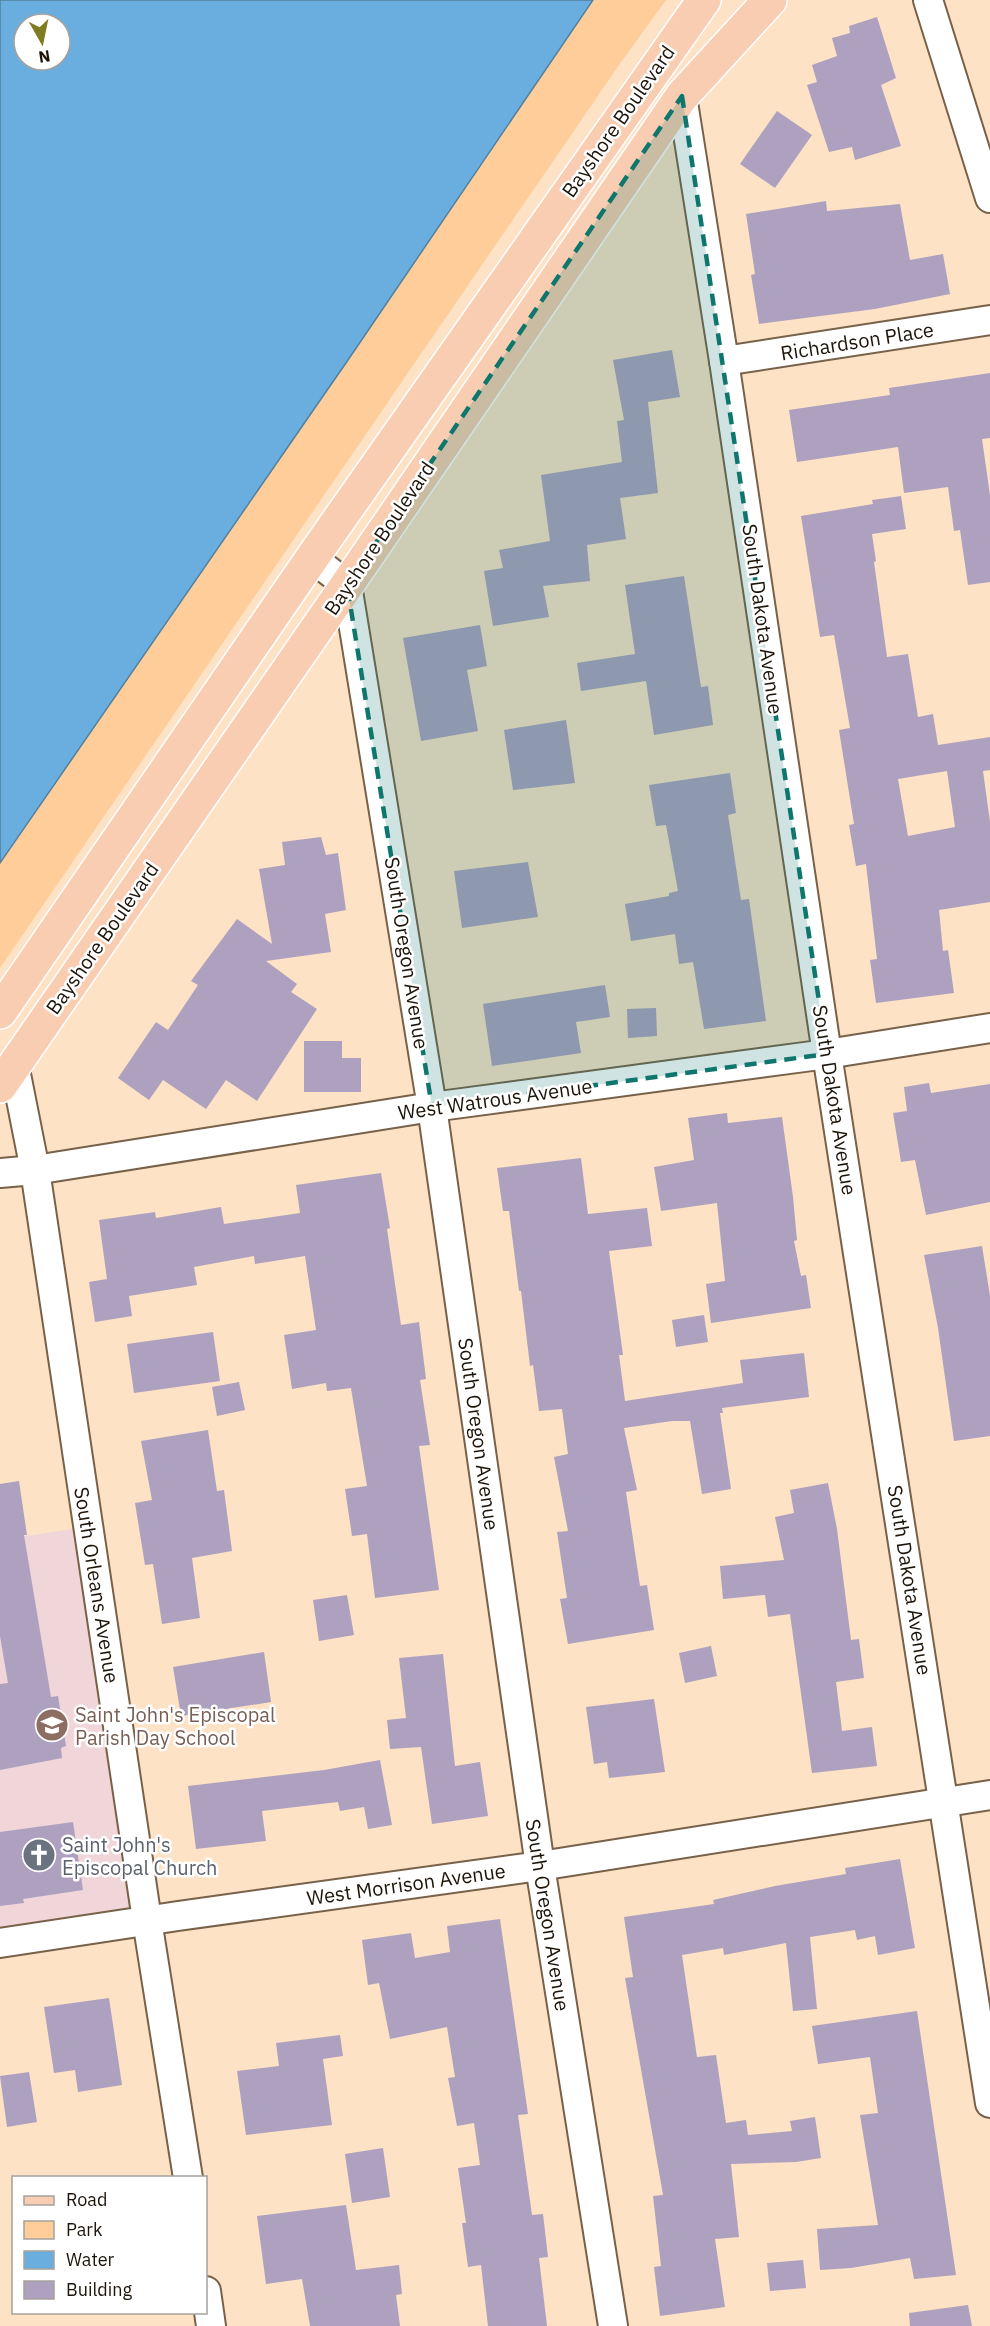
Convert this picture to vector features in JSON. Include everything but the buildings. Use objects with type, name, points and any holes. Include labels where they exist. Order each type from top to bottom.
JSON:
[{"type":"main road","name":"Bayshore Boulevard","points":[[0,1012],[312,558],[704,0]]},
{"type":"main road","name":"Bayshore Boulevard","points":[[7,1075],[682,96],[770,0]]},
{"type":"street","points":[[928,0],[990,198]]},
{"type":"street","name":"South Dakota Avenue","points":[[682,96],[724,361],[827,1054],[990,2103]]},
{"type":"street","name":"Richardson Place","points":[[724,361],[990,320]]},
{"type":"street","points":[[312,558],[347,585]]},
{"type":"street","name":"South Oregon Avenue","points":[[347,585],[432,1107],[540,1866],[613,2326]]},
{"type":"street","name":"West Watrous Avenue","points":[[0,1173],[35,1170],[432,1107],[827,1054],[990,1028]]},
{"type":"street","name":"South Orleans Avenue","points":[[7,1075],[35,1170],[147,1920],[188,2176]]},
{"type":"street","name":"West Morrison Avenue","points":[[0,1943],[147,1920],[540,1866],[990,1795]]},
{"type":"street","points":[[207,2298],[211,2326]]},
{"type":"highlighted area","points":[[682,96],[827,1054],[432,1107],[347,585]]},
{"type":"shaded area","name":"Saint John's Episcopal Parish Day School","points":[[73,1529],[131,1911],[0,1932],[0,1540]]},
{"type":"green space","points":[[593,0],[666,0],[619,65],[0,968],[0,863],[348,360]]},
{"type":"water","points":[[0,0],[593,0],[348,360],[0,863]]},
{"type":"place","name":"Saint John's Episcopal Parish Day School","points":[[52,1725]]},
{"type":"place","name":"Saint John's Episcopal Church","points":[[39,1855]]}]
